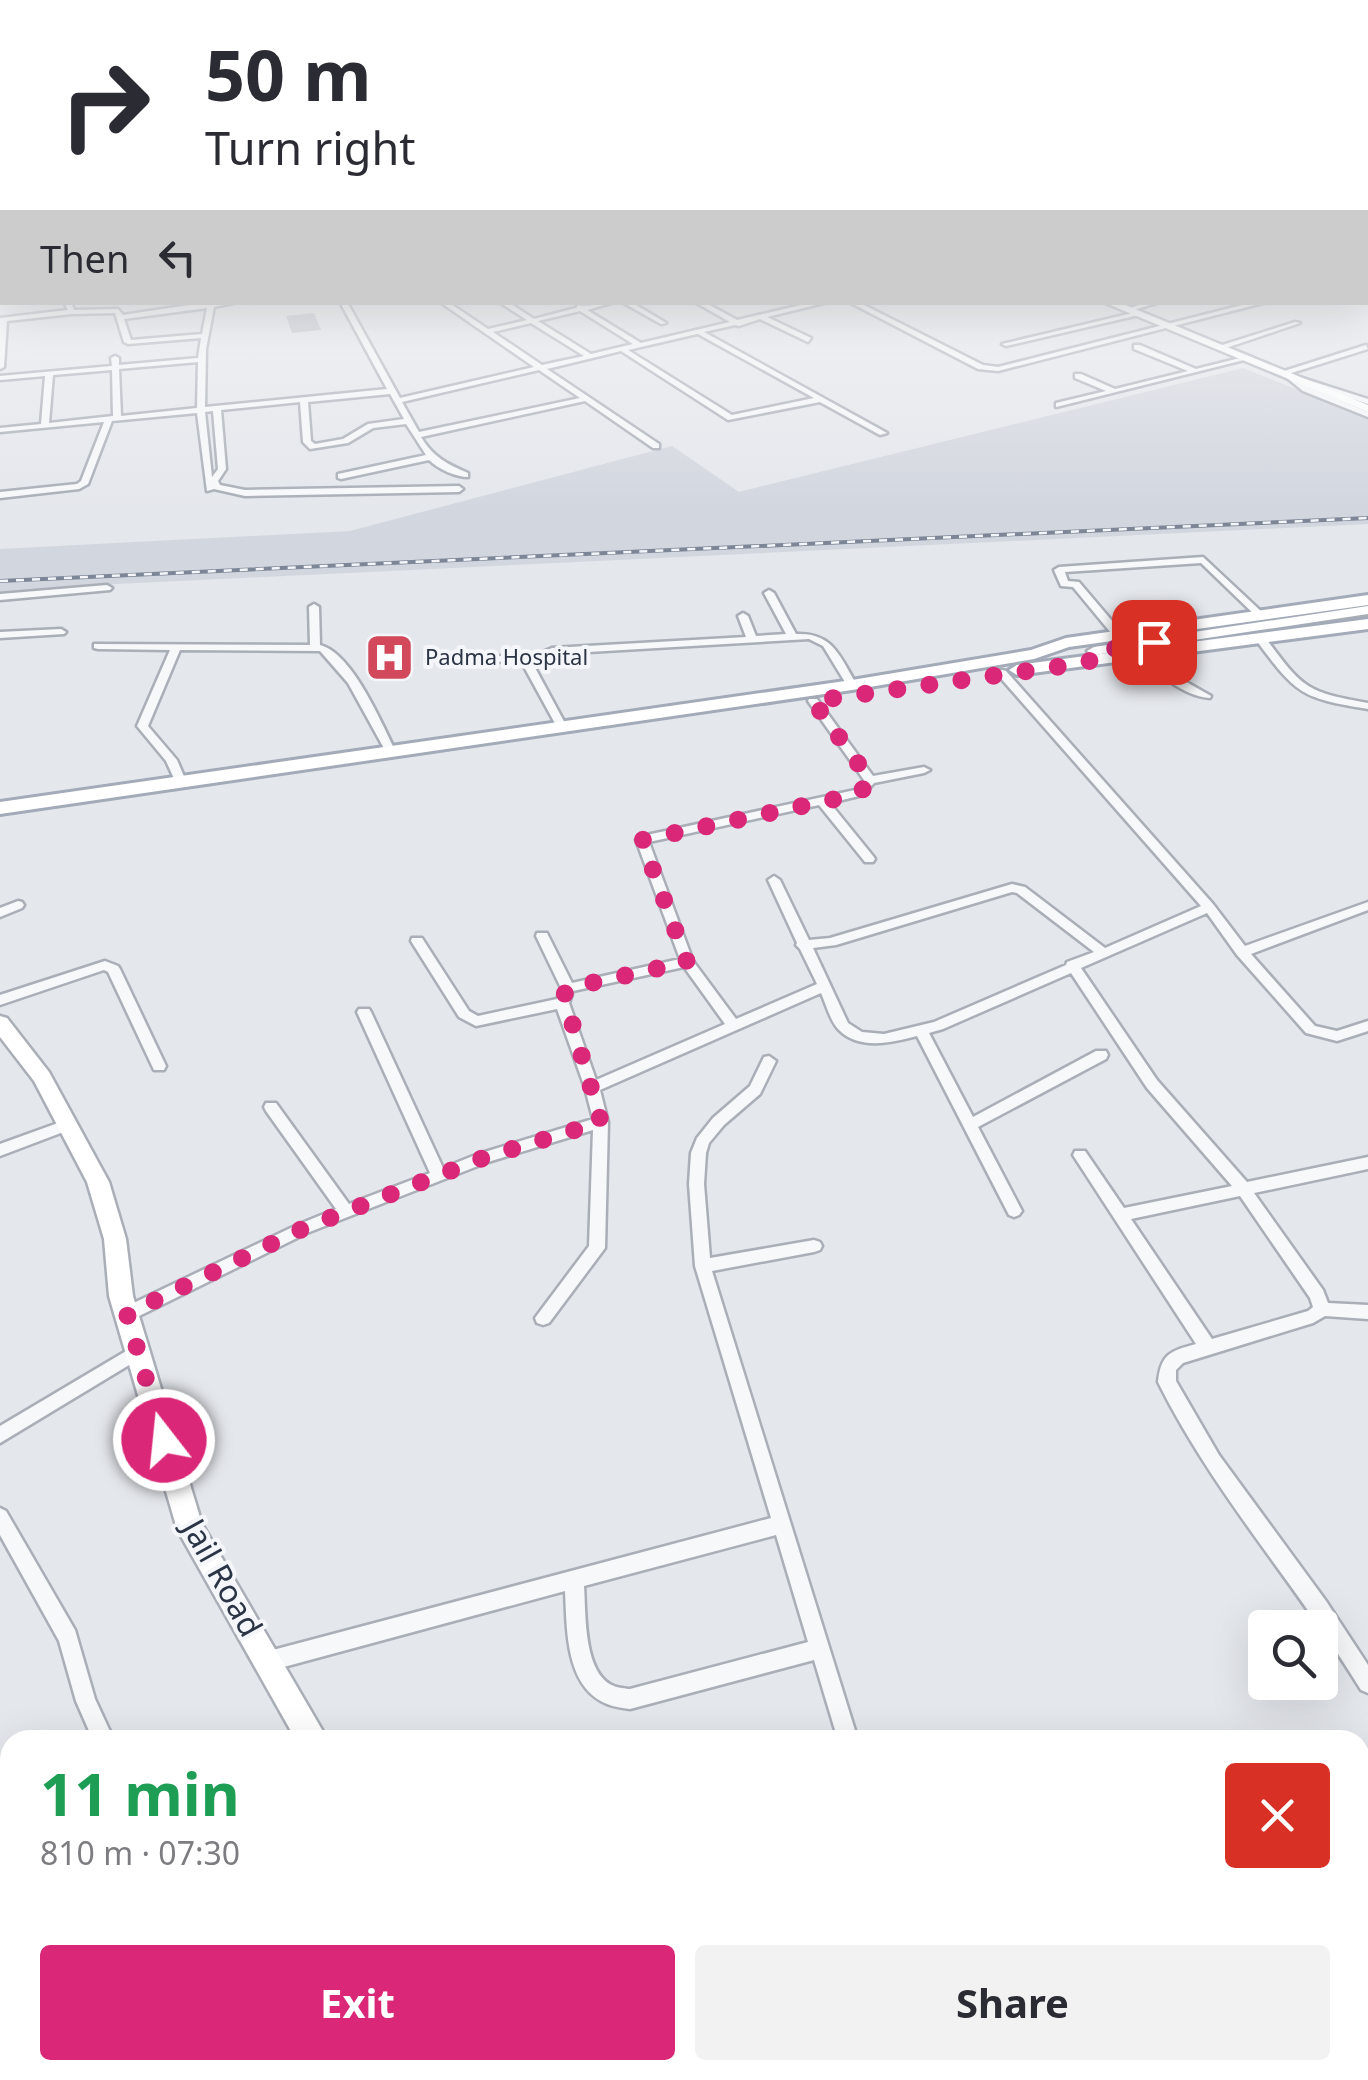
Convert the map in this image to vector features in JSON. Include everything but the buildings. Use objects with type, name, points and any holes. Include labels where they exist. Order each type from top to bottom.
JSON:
[{"type":"main road","points":[[0,808],[852,685],[1034,654],[1067,644],[1368,600]]},
{"type":"main road","points":[[0,822],[1085,659],[1368,624]]},
{"type":"main road","points":[[1067,644],[1056,655],[1085,659]]},
{"type":"street","points":[[0,368],[2,320],[45,315]]},
{"type":"street","points":[[120,315],[128,342],[203,336]]},
{"type":"street","points":[[122,318],[141,315]]},
{"type":"street","points":[[208,315],[199,360],[198,410],[210,492]]},
{"type":"street","points":[[351,315],[430,458],[465,476]]},
{"type":"street","points":[[462,315],[656,446]]},
{"type":"street","points":[[524,315],[592,357]]},
{"type":"street","points":[[486,332],[556,315]]},
{"type":"street","points":[[590,315],[642,346]]},
{"type":"street","points":[[649,315],[663,323]]},
{"type":"street","points":[[722,315],[739,324]]},
{"type":"street","points":[[0,430],[304,400],[396,396],[540,369],[774,315]]},
{"type":"street","points":[[879,315],[991,369],[1211,315]]},
{"type":"street","points":[[1006,344],[1120,315]]},
{"type":"street","points":[[1140,315],[1368,408]]},
{"type":"street","points":[[763,318],[808,340]]},
{"type":"street","points":[[1220,347],[1298,323]]},
{"type":"street","points":[[700,332],[884,432]]},
{"type":"street","points":[[1137,347],[1193,370]]},
{"type":"street","points":[[1286,374],[1366,347]]},
{"type":"street","points":[[624,350],[731,418],[822,399]]},
{"type":"street","points":[[0,495],[70,489],[86,482],[113,418],[115,358]]},
{"type":"street","points":[[1059,405],[1248,358]]},
{"type":"street","points":[[0,378],[199,360]]},
{"type":"street","points":[[45,425],[49,374]]},
{"type":"street","points":[[1286,374],[1306,389],[1368,408]]},
{"type":"street","points":[[1078,376],[1113,391]]},
{"type":"street","points":[[304,400],[307,442],[313,447],[345,441],[371,426],[409,421]]},
{"type":"street","points":[[417,435],[586,400]]},
{"type":"street","points":[[217,409],[222,469],[214,482],[216,488],[245,493],[460,489]]},
{"type":"street","points":[[341,476],[430,458]]},
{"type":"street","points":[[1120,637],[1076,584],[1064,584],[1059,570],[1203,560],[1261,616]]},
{"type":"street","points":[[0,597],[107,588]]},
{"type":"street","points":[[770,593],[791,634]]},
{"type":"street","points":[[314,607],[315,646]]},
{"type":"street","points":[[1085,659],[1214,632],[1368,610]]},
{"type":"street","points":[[743,616],[751,637]]},
{"type":"street","points":[[0,634],[61,632]]},
{"type":"street","points":[[450,662],[791,634],[827,644],[852,685]]},
{"type":"street","points":[[1260,638],[1306,693],[1328,702],[1368,706]]},
{"type":"street","points":[[98,646],[315,646],[340,663],[390,750]]},
{"type":"street","points":[[177,646],[142,726],[165,751],[180,782]]},
{"type":"street","points":[[1141,654],[1170,678],[1206,696]]},
{"type":"street","points":[[538,656],[527,663],[562,726]]},
{"type":"street","points":[[1002,673],[1209,907],[1242,952],[1311,1030],[1337,1036],[1368,1026]]},
{"type":"street","points":[[813,701],[870,780]]},
{"type":"street","points":[[733,1025],[687,962],[642,840],[859,794],[870,780],[924,770]]},
{"type":"street","points":[[823,802],[869,859]]},
{"type":"street","points":[[774,880],[822,987],[850,1032],[884,1039],[921,1030],[1209,907]]},
{"type":"street","points":[[802,945],[831,942],[1012,888],[1021,890],[1102,952]]},
{"type":"street","points":[[0,913],[18,905]]},
{"type":"street","points":[[1242,952],[1368,906]]},
{"type":"street","points":[[542,936],[566,995],[601,1122],[597,1248],[543,1318]]},
{"type":"street","points":[[417,941],[464,1014],[476,1020],[687,962]]},
{"type":"street","points":[[0,1000],[105,965],[112,969],[159,1066]]},
{"type":"street","points":[[1072,966],[1152,1084],[1242,1187],[1322,1309]]},
{"type":"street","points":[[592,1088],[822,987]]},
{"type":"street","points":[[364,1012],[439,1176]]},
{"type":"street","name":"Jail Road","points":[[0,1022],[42,1077],[98,1182],[110,1220],[127,1314],[190,1529],[308,1730]]},
{"type":"street","points":[[921,1030],[1014,1212]]},
{"type":"street","points":[[970,1125],[1101,1055]]},
{"type":"street","points":[[770,1060],[753,1097],[711,1129],[699,1149],[704,1266],[845,1730]]},
{"type":"street","points":[[271,1107],[346,1212]]},
{"type":"street","points":[[127,1314],[346,1212],[601,1122]]},
{"type":"street","points":[[0,1150],[69,1124]]},
{"type":"street","points":[[1080,1155],[1207,1346]]},
{"type":"street","points":[[1120,1215],[1368,1164]]},
{"type":"street","points":[[704,1266],[814,1246]]},
{"type":"street","points":[[1368,1312],[1322,1309],[1303,1320],[1176,1357],[1168,1366],[1168,1382],[1179,1405],[1216,1466],[1332,1620],[1368,1683]]},
{"type":"street","points":[[0,1435],[138,1351]]},
{"type":"street","points":[[0,1517],[68,1637],[86,1701],[99,1730]]},
{"type":"street","points":[[268,1660],[780,1525]]},
{"type":"street","points":[[574,1580],[583,1666],[599,1692],[610,1700],[630,1700],[819,1649]]},
{"type":"shaded area","points":[[1243,368],[1368,418],[1368,524],[75,586],[0,595],[0,549],[350,531],[672,446],[739,492]]},
{"type":"railway","points":[[0,581],[1368,518]]},
{"type":"place","name":"Padma Hospital","points":[[390,657]]},
{"type":"route","points":[[164,1440],[127,1314],[302,1229],[483,1158],[601,1122],[562,1002],[564,995],[568,988],[687,962],[642,840],[859,794],[870,780],[813,701],[1084,663],[1092,660],[1094,652],[1154,642]]}]
